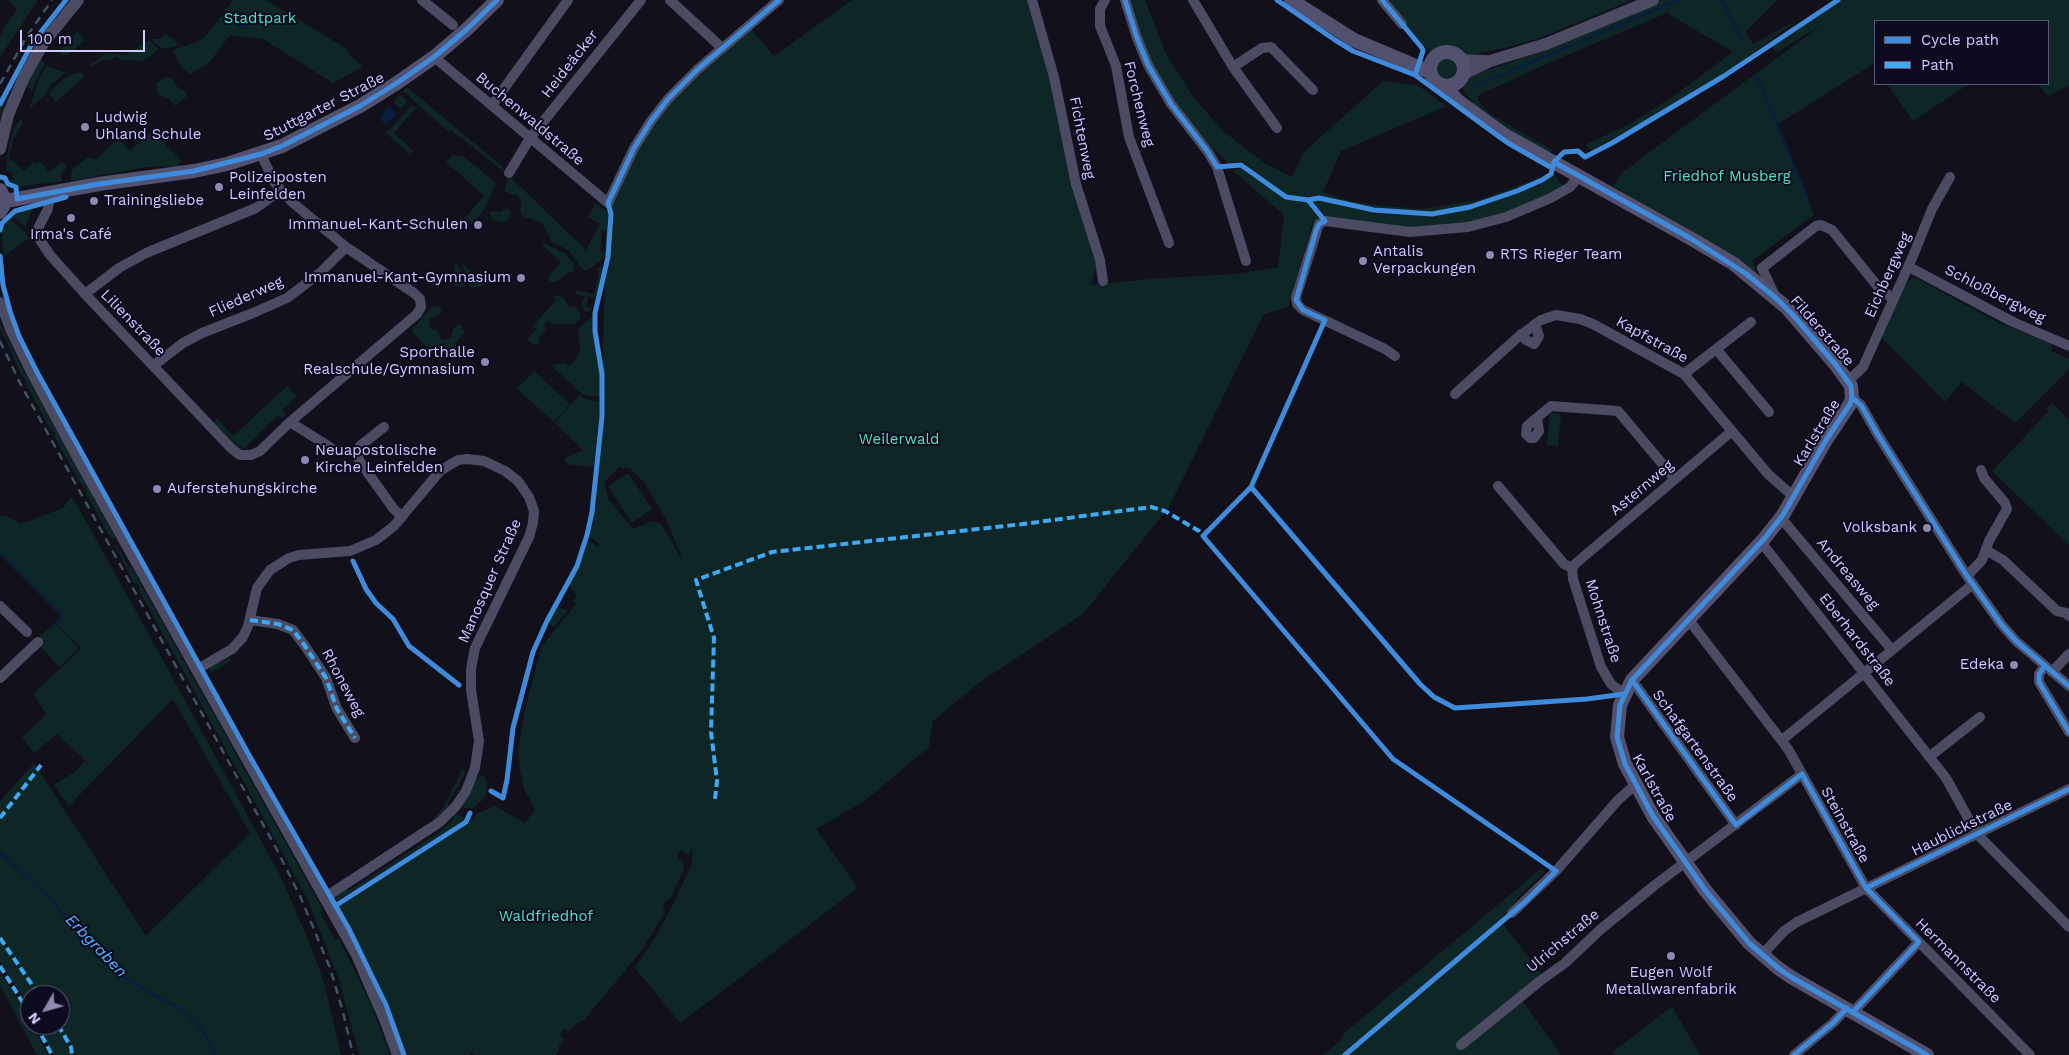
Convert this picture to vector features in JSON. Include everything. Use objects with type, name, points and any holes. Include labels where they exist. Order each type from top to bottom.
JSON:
[{"type":"main road","name":"Stuttgarter Straße","points":[[2,201],[194,171],[260,154],[282,146],[360,106],[397,84],[434,57],[497,0]]},
{"type":"main road","points":[[1291,0],[1354,40],[1373,49],[1432,65],[1441,53],[1450,52],[1458,56],[1458,76]]},
{"type":"main road","name":"Filderstraße","points":[[1432,65],[1435,82],[1458,76],[1458,101],[1503,134],[1734,264],[1776,298],[1808,332],[1848,381],[1852,390],[1852,398]]},
{"type":"main road","name":"Karlstraße","points":[[1852,398],[1821,447],[1781,518],[1761,542],[1640,670],[1624,694],[1618,717],[1618,742],[1622,757],[1635,785],[1665,834],[1731,923],[1762,955],[1791,977],[1927,1055]]},
{"type":"street","points":[[0,149],[8,115],[24,77],[44,42],[78,0]]},
{"type":"street","points":[[422,0],[453,24]]},
{"type":"street","points":[[492,105],[568,0]]},
{"type":"street","name":"Heideäcker","points":[[509,173],[530,138],[641,0]]},
{"type":"street","points":[[670,0],[722,48],[780,0]]},
{"type":"street","name":"Fichtenweg","points":[[1032,0],[1054,77],[1076,184],[1100,260],[1103,281]]},
{"type":"street","name":"Forchenweg","points":[[1105,0],[1100,9],[1100,22],[1116,66],[1129,137],[1169,242]]},
{"type":"street","points":[[1125,0],[1148,65],[1168,99],[1217,167],[1246,261]]},
{"type":"street","points":[[1193,0],[1233,67],[1277,128]]},
{"type":"street","points":[[1382,0],[1402,24]]},
{"type":"street","points":[[1458,76],[1490,61],[1540,46],[1653,0]]},
{"type":"street","points":[[1233,67],[1262,48],[1266,46],[1271,47],[1313,90]]},
{"type":"street","name":"Buchenwaldstraße","points":[[434,57],[608,203],[625,164],[651,122],[676,90],[722,48]]},
{"type":"street","points":[[260,154],[268,172],[281,190],[346,247],[414,293],[421,304],[420,311],[417,314],[290,422],[336,451]]},
{"type":"street","points":[[1395,356],[1385,349],[1303,310],[1297,304],[1296,297],[1319,224],[1325,221],[1410,232],[1468,227],[1506,217],[1551,198],[1570,187],[1579,176]]},
{"type":"street","name":"Eichbergweg","points":[[1848,381],[1863,367],[1909,267],[1932,209],[1950,177]]},
{"type":"street","points":[[85,294],[119,268],[146,253],[256,208],[281,190]]},
{"type":"street","name":"Lilienstraße","points":[[50,193],[48,209],[37,230],[38,235],[50,254],[85,294],[231,448],[240,455],[260,451],[290,422]]},
{"type":"street","points":[[1776,298],[1762,268],[1816,226],[1821,225],[1832,230],[1879,288],[1893,299]]},
{"type":"street","name":"Fliederweg","points":[[153,366],[183,343],[202,333],[287,298],[320,273],[346,247]]},
{"type":"street","name":"Schloßbergweg","points":[[1909,267],[2013,322],[2069,346]]},
{"type":"street","points":[[0,302],[10,329],[37,383],[324,898],[368,981],[397,1055]]},
{"type":"street","name":"Kapfstraße","points":[[1455,394],[1521,334],[1535,324],[1556,315],[1580,319],[1593,324],[1684,374],[1773,479],[1794,497]]},
{"type":"street","points":[[1684,374],[1751,322]]},
{"type":"street","points":[[1521,334],[1526,340],[1534,344],[1539,336],[1535,324]]},
{"type":"street","points":[[1716,348],[1769,412]]},
{"type":"street","name":"Filderstraße","points":[[1852,398],[1861,405],[1881,440],[1970,580],[2011,636],[2069,686]]},
{"type":"street","points":[[1537,419],[1545,410],[1554,405],[1618,411],[1675,479]]},
{"type":"street","points":[[384,427],[360,446],[358,459],[393,508],[402,517]]},
{"type":"street","name":"Asternweg","points":[[1572,568],[1732,431]]},
{"type":"street","name":"Manosquer Straße","points":[[196,670],[236,646],[243,637],[250,620],[257,588],[270,570],[288,558],[359,548],[384,535],[402,517],[440,471],[458,460],[484,461],[505,471],[518,481],[529,497],[534,511],[529,537],[475,648],[471,669],[471,690],[480,741],[474,774],[466,791],[456,806],[440,822],[324,898]]},
{"type":"street","points":[[1782,740],[1892,650],[1970,580],[2007,509],[2005,503],[1984,478],[1981,470]]},
{"type":"street","name":"Mohnstraße","points":[[1498,486],[1564,564],[1572,568],[1573,579],[1601,667],[1610,684],[1624,694]]},
{"type":"street","name":"Andreasweg","points":[[1781,518],[1892,650]]},
{"type":"street","name":"Eberhardstraße","points":[[1761,542],[1950,784],[1977,834],[2069,928]]},
{"type":"street","points":[[1986,550],[2003,560],[2057,612],[2066,613],[2069,616]]},
{"type":"street","points":[[0,606],[27,632]]},
{"type":"street","name":"Rhoneweg","points":[[250,620],[278,624],[293,630],[326,678],[338,708],[355,738]]},
{"type":"street","name":"Steinstraße","points":[[1688,620],[1782,740],[1866,888]]},
{"type":"street","points":[[0,678],[38,642]]},
{"type":"street","points":[[2069,654],[2039,674],[2039,682],[2069,732]]},
{"type":"street","name":"Schafgartenstraße","points":[[1637,687],[1736,825]]},
{"type":"street","points":[[1930,757],[1980,717]]},
{"type":"street","name":"Schafgartenstraße","points":[[1685,862],[1802,774]]},
{"type":"street","points":[[1512,913],[1551,876],[1618,800],[1635,785]]},
{"type":"street","name":"Haublickstraße","points":[[1762,955],[1791,926],[2069,789]]},
{"type":"street","name":"Ulrichstraße","points":[[1461,1044],[1565,963],[1607,924],[1685,862]]},
{"type":"street","name":"Hermannstraße","points":[[1866,888],[2030,1055]]},
{"type":"street","points":[[1794,1055],[1850,1010],[1918,942]]},
{"type":"green space","points":[[9,0],[38,0],[0,57],[0,36],[4,27],[17,10]]},
{"type":"green space","name":"Stadtpark","points":[[233,0],[266,0],[347,49],[350,55],[363,67],[333,83],[263,39],[230,35],[208,64],[190,74],[181,66],[172,50],[197,42],[207,35]]},
{"type":"green space","name":"Weilerwald","points":[[852,0],[1026,0],[1052,83],[1096,268],[1091,285],[1160,278],[1237,274],[1278,267],[1284,215],[1233,171],[1241,168],[1284,198],[1285,194],[1242,161],[1228,163],[1209,145],[1177,108],[1149,60],[1129,0],[1145,0],[1166,54],[1194,98],[1223,131],[1266,164],[1292,177],[1303,153],[1383,81],[1417,85],[1447,106],[1341,151],[1323,192],[1349,201],[1422,209],[1478,200],[1553,173],[1566,190],[1544,201],[1439,231],[1313,221],[1288,307],[1264,314],[1169,507],[1083,614],[980,682],[933,721],[929,747],[866,800],[816,829],[858,888],[680,1023],[635,968],[655,938],[672,907],[692,863],[692,845],[689,856],[681,850],[677,856],[684,864],[684,868],[671,898],[666,900],[663,905],[665,912],[642,950],[585,1019],[569,1031],[563,1029],[560,1035],[565,1039],[559,1046],[556,1055],[476,1055],[471,1052],[470,1055],[405,1055],[372,970],[338,905],[473,820],[476,814],[495,806],[525,823],[535,809],[524,789],[518,749],[526,704],[542,646],[576,604],[573,602],[577,596],[569,586],[583,557],[588,540],[598,547],[600,544],[587,535],[601,416],[605,272],[594,298],[588,296],[586,306],[592,308],[589,311],[585,312],[581,304],[585,296],[575,294],[576,290],[594,294],[598,269],[601,266],[605,267],[605,257],[586,271],[582,269],[569,251],[551,241],[542,223],[522,216],[521,202],[518,196],[504,191],[507,182],[510,177],[586,250],[600,224],[588,217],[596,203],[607,212],[608,203],[651,121],[748,26],[774,56]],"holes":[[[602,231],[606,231],[605,253],[601,252]],[[619,467],[631,469],[643,481],[666,519],[685,564],[661,524],[653,521],[633,529],[608,499],[604,482]]]},
{"type":"green space","points":[[1386,0],[1632,0],[1539,38],[1505,48],[1468,55],[1450,45],[1442,46],[1431,53],[1408,29]]},
{"type":"green space","points":[[1662,0],[1777,0],[1745,32],[1753,44],[1799,19],[1732,68],[1592,150],[1585,145],[1628,125],[1678,93],[1733,52],[1667,13],[1546,64],[1477,96],[1481,105],[1492,115],[1552,150],[1550,154],[1486,117],[1464,92],[1463,85],[1471,74],[1510,63],[1588,33]]},
{"type":"green space","name":"Friedhof Musberg","points":[[1842,0],[2069,0],[2069,85],[2048,96],[2039,85],[2049,85],[2049,20],[1874,20],[1874,66],[1873,64],[1778,124],[1814,215],[1752,261],[1760,278],[1613,186],[1621,174],[1824,23],[1776,53],[1772,47]]},
{"type":"green space","points":[[56,13],[58,15],[26,61],[11,89],[0,117],[0,108],[30,49]]},
{"type":"green space","points":[[77,31],[85,40],[68,55],[61,55],[59,52]]},
{"type":"green space","points":[[165,34],[175,40],[177,46],[162,49],[151,39],[159,39]]},
{"type":"green space","points":[[149,40],[159,49],[143,61],[122,60],[116,56],[110,60],[103,60],[91,67],[89,66],[106,53],[127,55]]},
{"type":"green space","points":[[1447,56],[1452,57],[1458,63],[1458,73],[1452,79],[1447,80],[1442,79],[1436,73],[1435,68],[1436,63],[1442,57]]},
{"type":"green space","points":[[41,59],[45,64],[32,91],[23,84]]},
{"type":"green space","points":[[46,66],[66,73],[52,84],[43,97],[29,109],[41,74]]},
{"type":"green space","points":[[81,72],[85,76],[56,102],[50,95],[51,90],[66,77]]},
{"type":"green space","points":[[165,77],[172,79],[178,88],[185,91],[187,96],[175,106],[168,98],[159,95],[157,92],[156,84]]},
{"type":"green space","points":[[1888,85],[1967,85],[1913,121]]},
{"type":"green space","points":[[407,87],[504,168],[502,170],[451,130],[449,132],[403,91]]},
{"type":"green space","points":[[400,94],[408,101],[401,109],[393,102]]},
{"type":"green space","points":[[412,105],[416,108],[394,133],[413,151],[410,154],[386,133]]},
{"type":"green space","points":[[20,120],[23,123],[13,140],[9,158],[24,171],[34,162],[36,164],[40,161],[49,172],[62,161],[67,167],[61,173],[62,181],[18,187],[10,183],[13,177],[12,173],[6,170],[8,150],[13,130]]},
{"type":"green space","points":[[151,132],[154,136],[158,133],[171,152],[173,151],[181,161],[178,166],[145,167],[71,181],[72,170],[88,157],[95,160],[118,139],[130,151]]},
{"type":"green space","points":[[453,155],[464,157],[496,183],[485,208],[473,225],[465,218],[484,196],[446,162]]},
{"type":"green space","points":[[506,208],[510,210],[511,214],[507,221],[502,222],[492,219],[491,211],[500,212]]},
{"type":"green space","points":[[32,210],[25,227],[12,216],[21,211]]},
{"type":"green space","points":[[10,219],[29,238],[4,256],[1,228]]},
{"type":"green space","points":[[544,243],[566,254],[575,266],[573,272],[568,273],[556,282],[551,282],[547,278],[561,262],[542,245]]},
{"type":"green space","points":[[455,261],[466,278],[465,287],[455,286],[454,284]]},
{"type":"green space","points":[[461,263],[485,284],[480,287],[469,288],[470,281]]},
{"type":"green space","points":[[1913,278],[1999,323],[2052,344],[2051,351],[2069,359],[2069,369],[2015,423],[1962,382],[1945,402],[1881,337],[1905,283]]},
{"type":"green space","points":[[558,295],[563,297],[569,306],[576,307],[581,315],[580,320],[573,324],[551,324],[549,321],[544,324],[546,329],[540,336],[538,345],[532,344],[527,339],[537,329],[533,326],[556,300],[554,297]]},
{"type":"green space","points":[[438,306],[442,310],[438,315],[429,319],[429,325],[431,329],[438,331],[441,339],[451,338],[453,329],[460,324],[465,332],[440,361],[411,330],[430,309]]},
{"type":"green space","points":[[593,316],[593,331],[601,375],[600,397],[583,395],[551,365],[565,363],[568,366],[573,363],[580,351],[578,329]]},
{"type":"green space","points":[[0,322],[23,370],[115,537],[113,539],[111,539],[85,492],[86,489],[80,483],[54,436],[55,434],[25,383],[26,381],[0,328]]},
{"type":"green space","points":[[534,371],[570,404],[554,422],[517,389]]},
{"type":"green space","points":[[287,386],[297,396],[282,410],[286,415],[282,417],[277,416],[244,449],[237,445],[214,422],[217,418],[233,436]]},
{"type":"green space","points":[[579,395],[585,399],[600,402],[594,467],[566,464],[565,458],[583,450],[555,423]]},
{"type":"green space","points":[[2052,403],[2069,420],[2069,545],[1992,471],[2049,411],[2046,409]]},
{"type":"green space","points":[[1550,413],[1561,414],[1558,446],[1547,445]]},
{"type":"green space","points":[[628,473],[652,509],[632,523],[608,486]]},
{"type":"green space","points":[[71,497],[73,498],[281,877],[312,949],[324,983],[341,1055],[53,1055],[44,1035],[70,1035],[70,985],[20,985],[20,992],[0,962],[0,801],[34,763],[146,936],[250,833],[173,699],[69,806],[54,785],[76,771],[85,760],[57,734],[34,753],[22,738],[46,714],[33,694],[81,648],[55,622],[61,616],[0,555],[0,516],[6,516],[21,524],[63,508]]},
{"type":"green space","points":[[116,544],[129,567],[132,568],[323,910],[320,912],[335,940],[339,938],[373,1009],[390,1055],[359,1055],[340,982],[306,896],[139,590],[140,588],[137,583],[134,583],[115,546]]},
{"type":"green space","points":[[558,606],[568,611],[554,627],[548,622]]},
{"type":"green space","points":[[55,623],[79,648],[59,667],[40,646],[37,639]]},
{"type":"green space","points":[[229,658],[232,660],[211,673],[209,670],[212,666]]},
{"type":"green space","points":[[462,769],[466,772],[448,803],[449,808],[435,821],[434,818],[443,808]]},
{"type":"green space","points":[[481,775],[486,778],[485,798],[473,808],[464,808],[462,804],[476,779]]},
{"type":"green space","points":[[453,815],[464,817],[465,820],[336,902],[333,897],[344,889],[350,890],[441,831],[454,818]]},
{"type":"green space","points":[[1542,868],[1544,873],[1519,896],[1500,920],[1541,974],[1517,993],[1561,1055],[1323,1055],[1341,1040],[1343,1034]]},
{"type":"green space","points":[[0,973],[20,1001],[20,1023],[0,985]]},
{"type":"green space","points":[[1672,1006],[1700,1055],[1615,1055],[1613,1052]]},
{"type":"green space","points":[[26,1035],[38,1035],[48,1055],[37,1055]]},
{"type":"water","points":[[242,12],[248,14],[250,20],[248,26],[242,28],[236,26],[234,20],[236,14]]},
{"type":"water","points":[[389,106],[397,114],[386,125],[379,118]]},
{"type":"waterway","points":[[1475,86],[1678,0]]},
{"type":"waterway","points":[[1721,0],[1743,41]]},
{"type":"waterway","points":[[1757,77],[1808,199]]},
{"type":"waterway","points":[[0,553],[61,613],[63,618],[53,626]]},
{"type":"waterway","name":"Erbgraben","points":[[0,852],[53,902],[122,976],[183,1010],[196,1022],[209,1041],[215,1055]]},
{"type":"railway","points":[[0,84],[27,36],[52,0]]},
{"type":"railway","points":[[0,341],[20,383],[276,848],[300,896],[330,968],[353,1055]]},
{"type":"marked path","points":[[715,799],[717,781],[711,732],[714,638],[696,580],[772,552],[1023,524],[1151,507],[1165,511],[1199,531],[1206,539]]},
{"type":"marked path","points":[[250,620],[278,624],[293,630],[326,678],[337,709],[355,738]]},
{"type":"marked path","points":[[0,818],[41,765]]},
{"type":"marked path","points":[[0,938],[32,985]]},
{"type":"marked path","points":[[0,966],[20,998]]},
{"type":"marked path","points":[[41,1035],[52,1055]]},
{"type":"marked path","points":[[64,1035],[71,1047],[72,1055]]},
{"type":"cycle path","points":[[0,104],[33,42],[66,0]]},
{"type":"cycle path","points":[[0,177],[5,178],[8,184],[16,187],[17,199],[99,184],[194,171],[261,154],[282,146],[360,106],[397,83],[434,57],[497,0]]},
{"type":"cycle path","points":[[491,791],[503,798],[513,728],[533,652],[547,621],[577,566],[592,512],[602,416],[602,374],[595,331],[595,313],[608,257],[611,214],[608,203],[634,148],[668,99],[698,69],[779,0]]},
{"type":"cycle path","points":[[1125,0],[1148,65],[1171,104],[1208,152],[1217,167],[1241,165],[1286,197],[1308,200],[1319,198],[1374,210],[1432,214],[1470,207],[1517,191],[1542,180],[1551,174],[1554,162],[1564,152],[1578,151],[1585,157],[1612,143],[1724,76],[1838,0]]},
{"type":"cycle path","points":[[1277,0],[1353,51],[1415,75],[1508,143],[1552,168]]},
{"type":"cycle path","points":[[1382,0],[1422,48],[1423,51],[1415,75]]},
{"type":"cycle path","points":[[1554,162],[1690,238],[1745,273],[1776,298],[1793,315],[1836,365],[1851,386],[1852,398],[1850,404],[1826,440],[1783,515],[1764,539],[1632,680],[1620,705],[1617,737],[1625,764],[1653,816],[1705,890],[1749,943],[1791,977],[1927,1055]]},
{"type":"cycle path","points":[[0,230],[2,223],[15,211],[66,197]]},
{"type":"cycle path","points":[[1308,200],[1325,221],[1319,224],[1316,231],[1296,300],[1303,310],[1325,320],[1251,487],[1203,536],[1393,759],[1556,871],[1526,901],[1345,1055]]},
{"type":"cycle path","points":[[0,256],[3,285],[10,311],[19,336],[37,372],[249,755],[349,929],[386,1005],[404,1055]]},
{"type":"cycle path","points":[[1852,398],[1861,405],[1967,576],[2001,624],[2016,641],[2069,686]]},
{"type":"cycle path","points":[[1251,487],[1420,684],[1434,697],[1455,708],[1587,699],[1624,694]]},
{"type":"cycle path","points":[[353,561],[366,589],[376,603],[393,619],[409,646],[459,685]]},
{"type":"cycle path","points":[[2045,666],[2039,674],[2039,682],[2069,732]]},
{"type":"cycle path","points":[[1632,680],[1736,825],[1802,774],[1866,888],[1919,942],[1853,1012]]},
{"type":"cycle path","points":[[1866,888],[2069,789]]},
{"type":"cycle path","points":[[335,906],[466,822],[470,813]]},
{"type":"cycle path","points":[[1794,1055],[1833,1023],[1847,1008]]},
{"type":"place","name":"Ludwig Uhland Schule","points":[[85,127]]},
{"type":"place","name":"Polizeiposten Leinfelden","points":[[219,187]]},
{"type":"place","name":"Trainingsliebe","points":[[94,201]]},
{"type":"place","name":"Irma's Café","points":[[71,218]]},
{"type":"place","name":"Immanuel-Kant-Schulen","points":[[478,225]]},
{"type":"place","name":"RTS Rieger Team","points":[[1490,255]]},
{"type":"place","name":"Antalis Verpackungen","points":[[1363,261]]},
{"type":"place","name":"Immanuel-Kant-Gymnasium","points":[[521,278]]},
{"type":"place","name":"Sporthalle Realschule/Gymnasium","points":[[485,362]]},
{"type":"place","name":"Neuapostolische Kirche Leinfelden","points":[[305,460]]},
{"type":"place","name":"Auferstehungskirche","points":[[157,489]]},
{"type":"place","name":"Volksbank","points":[[1927,528]]},
{"type":"place","name":"Edeka","points":[[2014,665]]},
{"type":"place","name":"Eugen Wolf Metallwarenfabrik","points":[[1671,956]]},
{"type":"park label","name":"Waldfriedhof","points":[[546,917]]}]
